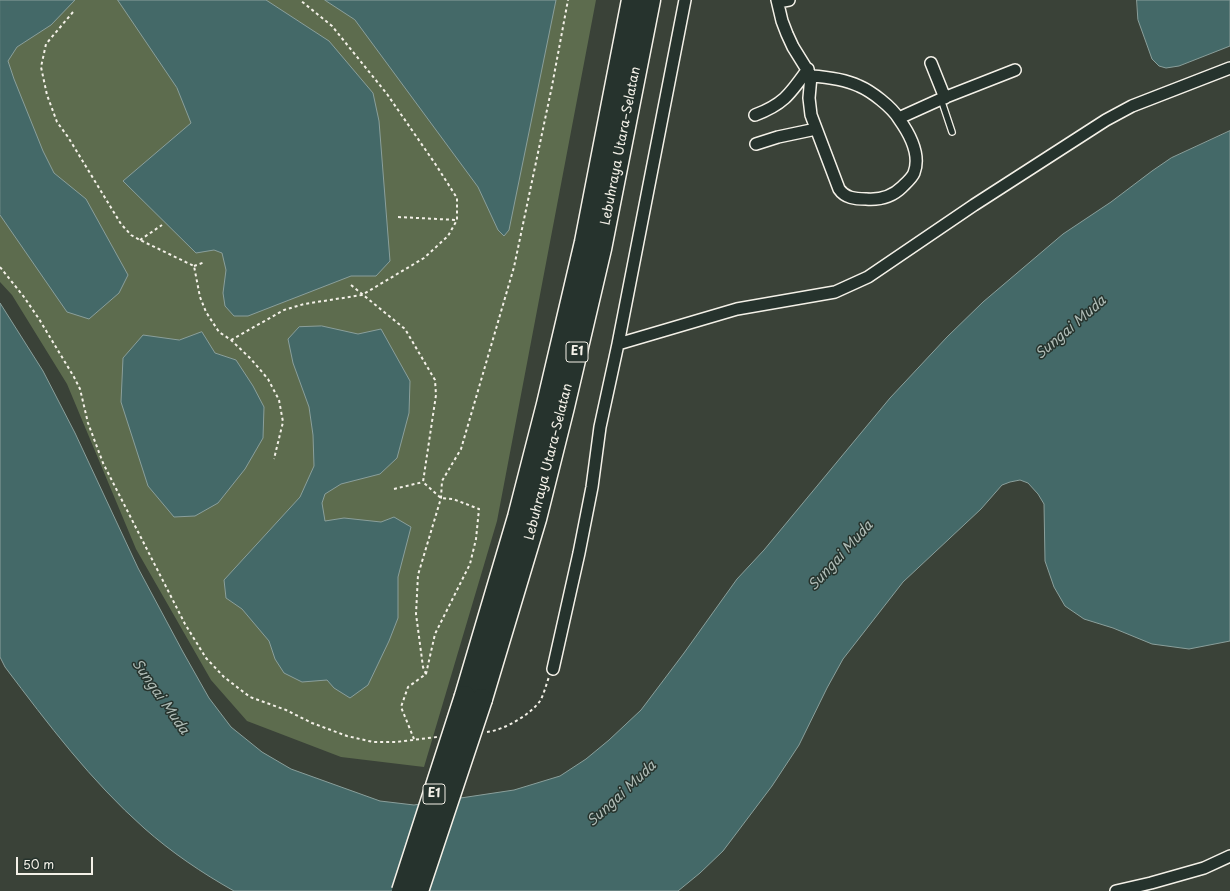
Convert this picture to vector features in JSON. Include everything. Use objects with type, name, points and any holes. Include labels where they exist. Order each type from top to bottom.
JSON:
[{"type":"highway","name":"Lebuhraya Utara–Selatan","points":[[418,891],[474,697],[550,389],[585,242],[632,0]]},
{"type":"highway","name":"Lebuhraya Utara–Selatan","points":[[402,891],[474,697],[536,519],[601,249],[650,0]]},
{"type":"street","points":[[553,669],[592,487],[600,427],[618,344],[684,0]]},
{"type":"street","points":[[789,0],[778,1],[782,21],[793,47],[810,73],[811,115],[841,193],[852,198],[875,200],[888,197],[898,191],[914,174],[916,162],[916,152],[899,118],[889,107],[859,86],[810,73]]},
{"type":"street","points":[[932,63],[943,99]]},
{"type":"street","points":[[618,344],[737,310],[835,292],[846,288],[868,277],[974,205],[1106,120],[1132,106],[1230,68]]},
{"type":"street","points":[[899,118],[1015,70]]},
{"type":"street","points":[[755,115],[766,111],[785,99],[810,73]]},
{"type":"street","points":[[756,144],[778,137],[816,129]]},
{"type":"street","points":[[1116,891],[1204,868],[1229,857]]},
{"type":"lane","points":[[943,99],[952,132]]},
{"type":"path","points":[[231,340],[284,310],[304,304],[362,294],[424,258],[448,236],[457,220],[457,198],[436,164],[387,94],[332,26],[300,0]]},
{"type":"path","points":[[426,674],[423,667],[416,614],[420,569],[440,498],[442,481],[461,449],[514,267],[552,86],[568,0]]},
{"type":"path","points":[[73,12],[46,44],[41,67],[47,95],[57,122],[68,137],[121,224],[131,235],[194,266],[205,262]]},
{"type":"path","points":[[398,217],[457,220]]},
{"type":"path","points":[[140,240],[162,225]]},
{"type":"path","points":[[194,266],[200,297],[206,312],[219,332],[231,340],[251,359],[268,379],[279,400],[283,422],[274,459]]},
{"type":"path","points":[[0,267],[24,296],[66,362],[80,389],[88,423],[103,463],[185,624],[206,658],[215,668],[250,697],[340,734],[373,742],[396,742],[444,736]]},
{"type":"path","points":[[351,285],[405,329],[435,380],[436,395],[423,482]]},
{"type":"path","points":[[414,739],[401,707],[408,687],[426,674],[435,634],[470,564],[476,539],[479,509],[453,499],[440,498],[423,482]]},
{"type":"path","points":[[394,489],[423,482]]},
{"type":"path","points":[[481,732],[496,731],[524,716],[540,700],[553,669]]},
{"type":"green space","points":[[0,0],[596,0],[497,521],[424,767],[341,757],[247,721],[211,680],[136,549],[67,384],[12,295],[0,282]]},
{"type":"water","points":[[0,0],[75,0],[51,25],[17,47],[8,61],[43,151],[54,173],[86,199],[128,275],[119,293],[89,319],[67,312],[0,215]]},
{"type":"water","points":[[118,0],[266,0],[329,41],[373,93],[379,121],[390,261],[376,276],[351,276],[248,316],[234,316],[225,306],[223,293],[226,270],[222,253],[214,250],[196,253],[123,181],[191,123],[177,88]]},
{"type":"water","points":[[325,0],[556,0],[509,230],[504,236],[498,230],[478,187],[355,20]]},
{"type":"water","points":[[1137,0],[1230,0],[1230,46],[1179,66],[1166,68],[1159,66],[1152,59],[1138,20]]},
{"type":"water","name":"Sungai Muda","points":[[1230,131],[1230,641],[1189,649],[1152,644],[1113,628],[1084,619],[1065,606],[1054,587],[1045,561],[1044,504],[1038,494],[1028,483],[1020,480],[1002,485],[981,509],[903,582],[843,659],[799,745],[772,786],[723,851],[678,891],[234,891],[210,877],[154,837],[106,791],[54,731],[5,667],[0,657],[0,303],[43,371],[75,433],[138,568],[183,652],[209,698],[231,727],[262,752],[291,769],[380,801],[414,805],[514,790],[560,776],[586,759],[641,710],[737,579],[764,550],[890,398],[947,337],[983,302],[1063,234],[1111,202],[1152,171],[1171,158]]},
{"type":"water","points":[[322,326],[358,334],[381,329],[410,381],[409,413],[397,458],[380,474],[341,484],[325,494],[322,503],[325,521],[344,518],[381,522],[394,517],[411,527],[398,577],[398,618],[368,685],[350,698],[334,688],[327,680],[302,682],[284,673],[275,659],[269,641],[242,609],[226,598],[224,580],[300,497],[314,466],[313,435],[309,407],[293,363],[288,339],[299,327]]},
{"type":"water","points":[[202,332],[215,353],[236,360],[253,386],[264,407],[263,438],[245,469],[218,503],[195,516],[174,517],[148,486],[121,402],[123,358],[143,335],[179,340]]}]
